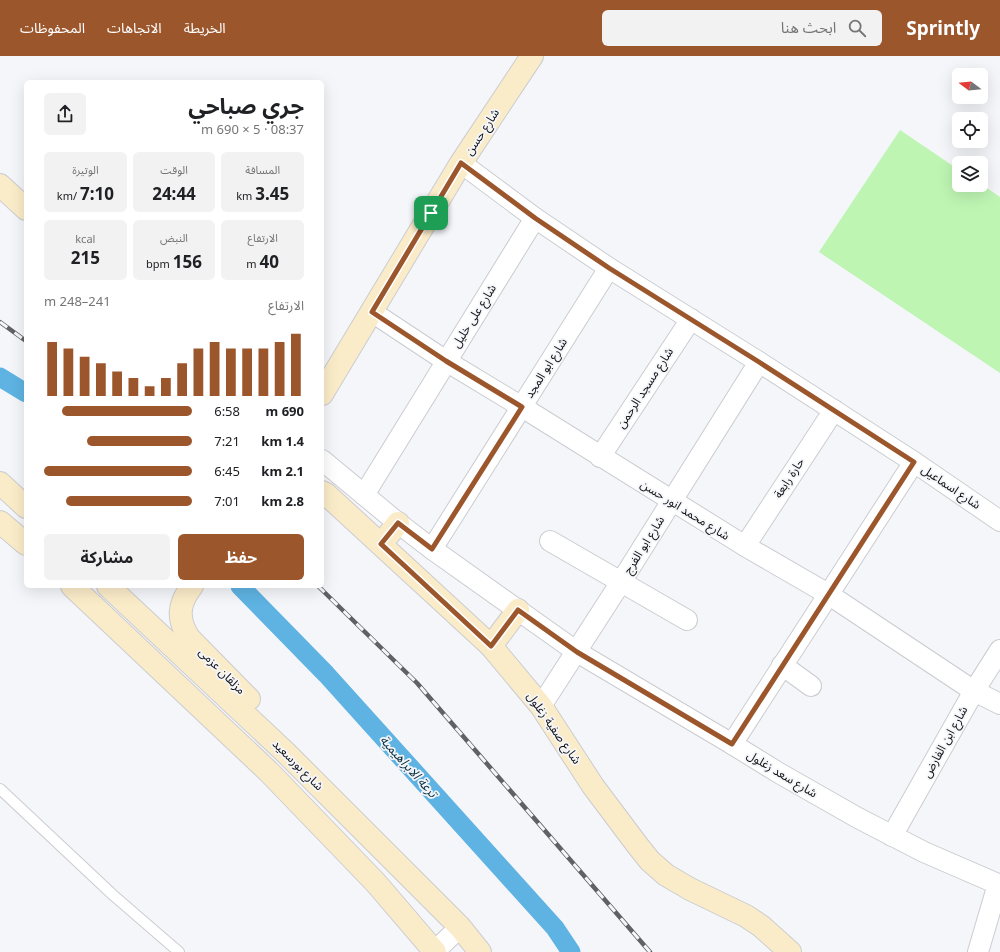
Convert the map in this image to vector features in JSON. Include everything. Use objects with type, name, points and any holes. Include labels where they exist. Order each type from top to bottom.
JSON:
[{"type":"street","name":"شارع حسن","points":[[324,391],[461,163],[532,56]]},
{"type":"street","name":"شارع اسماعيل","points":[[461,163],[535,218],[609,268],[834,410],[914,462],[1000,521]]},
{"type":"street","points":[[0,185],[24,208]]},
{"type":"street","name":"شارع على خليل","points":[[364,495],[535,218]]},
{"type":"street","name":"شارع ابو المجد","points":[[432,549],[609,268]]},
{"type":"street","name":"شارع محمد انور حسن","points":[[372,312],[446,361],[671,501],[828,594],[974,691],[1000,704]]},
{"type":"street","name":"شارع مسجد الرحمن","points":[[600,457],[691,319]]},
{"type":"street","name":"شارع ابو الفرج","points":[[542,706],[759,362]]},
{"type":"street","name":"حارة رابعة","points":[[745,546],[834,410]]},
{"type":"street","name":"شارع سعد زغلول","points":[[324,462],[432,549],[577,652],[732,744],[779,774],[892,836],[961,869],[999,884]]},
{"type":"street","points":[[732,744],[914,462]]},
{"type":"street","points":[[0,483],[24,505]]},
{"type":"street","name":"شارع صفية زغلول","points":[[324,493],[491,646],[542,706],[594,786],[650,861],[666,875],[690,889],[746,916],[761,926],[790,952]]},
{"type":"street","points":[[0,522],[24,542]]},
{"type":"street","points":[[381,544],[398,523]]},
{"type":"street","points":[[550,541],[687,620]]},
{"type":"street","points":[[74,588],[269,772],[376,883],[434,952],[460,928]]},
{"type":"street","name":"شارع بورسعيد","points":[[110,588],[285,752],[460,928],[480,952]]},
{"type":"street","name":"مزلقان عزمى","points":[[190,588],[184,597],[181,608],[180,618],[183,629],[189,638],[264,714],[273,725],[285,752]]},
{"type":"street","points":[[491,646],[518,610]]},
{"type":"street","name":"شارع ابن الفارض","points":[[892,836],[974,691],[1000,650]]},
{"type":"street","points":[[782,665],[811,686]]},
{"type":"street","points":[[978,952],[999,884]]},
{"type":"lane","points":[[0,789],[113,895],[179,952]]},
{"type":"green space","points":[[900,130],[952,165],[952,192],[988,192],[988,189],[1000,197],[1000,373],[819,252]]},
{"type":"waterway","name":"ترعة الابراهيمية","points":[[0,377],[24,392]]},
{"type":"waterway","name":"ترعة الابراهيمية","points":[[242,588],[326,674],[555,928],[571,952]]},
{"type":"railway","points":[[0,322],[24,340]]},
{"type":"railway","points":[[320,588],[417,683],[650,952]]},
{"type":"route","points":[[461,163],[535,218],[609,268],[914,462],[732,744],[577,652],[518,610],[491,646],[381,544],[398,523],[432,549],[522,407],[446,361],[372,312],[431,213],[461,163]]}]
